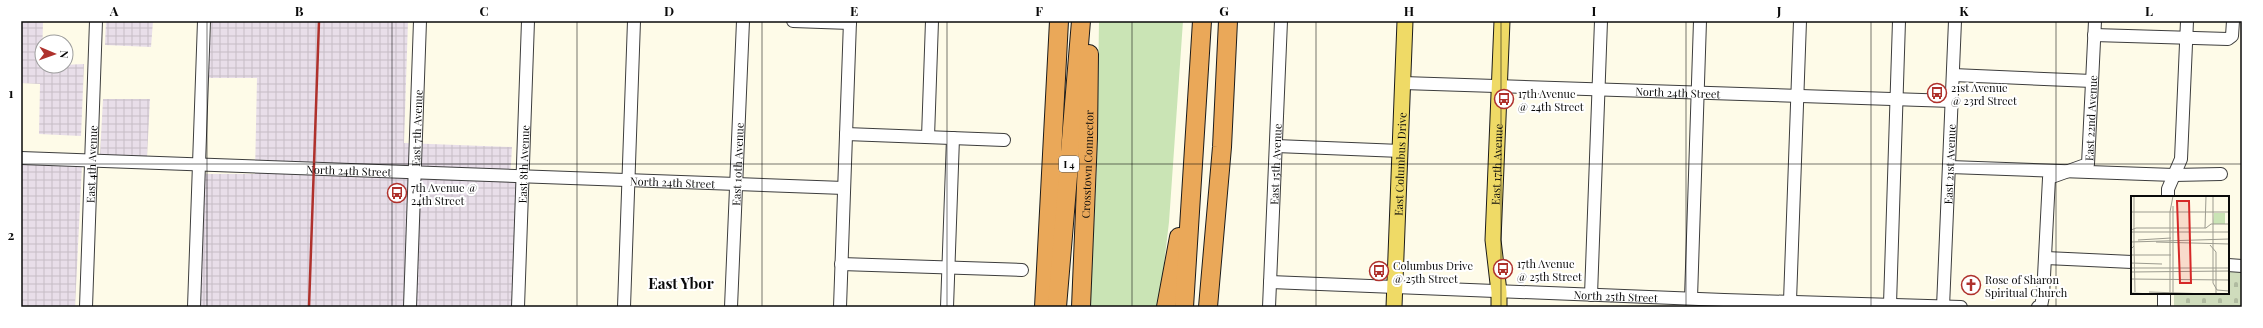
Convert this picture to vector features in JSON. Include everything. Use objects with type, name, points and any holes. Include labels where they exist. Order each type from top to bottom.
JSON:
[{"type":"highway","points":[[1044,307],[1058,21]]},
{"type":"highway","name":"I 4","points":[[1057,307],[1081,21]]},
{"type":"highway","name":"Crosstown Connector","points":[[1081,307],[1088,138],[1088,21]]},
{"type":"highway","points":[[1184,307],[1190,191],[1202,21]]},
{"type":"highway","points":[[1208,307],[1222,147],[1228,21]]},
{"type":"highway","points":[[1166,307],[1181,226],[1190,191]]},
{"type":"main road","name":"East Columbus Drive","points":[[1394,307],[1406,21]]},
{"type":"main road","name":"East 17th Avenue","points":[[1499,307],[1500,292],[1494,240],[1502,21]]},
{"type":"street","name":"East 4th Avenue","points":[[86,307],[96,21]]},
{"type":"street","points":[[194,307],[204,21]]},
{"type":"street","name":"East 7th Avenue","points":[[410,307],[420,21]]},
{"type":"street","name":"East 8th Avenue","points":[[518,307],[528,21]]},
{"type":"street","points":[[624,307],[634,21]]},
{"type":"street","name":"East 10th Avenue","points":[[731,307],[743,21]]},
{"type":"street","points":[[793,21],[850,22],[840,307]]},
{"type":"street","points":[[928,137],[932,21]]},
{"type":"street","name":"East 15th Avenue","points":[[1269,307],[1280,21]]},
{"type":"street","points":[[1591,295],[1601,21]]},
{"type":"street","points":[[1691,298],[1700,21]]},
{"type":"street","points":[[1790,301],[1800,21]]},
{"type":"street","points":[[1890,304],[1899,21]]},
{"type":"street","name":"East 21st Avenue","points":[[1943,306],[1955,21]]},
{"type":"street","name":"East 22nd Avenue","points":[[2039,306],[2046,258],[2049,178],[2088,164],[2095,21]]},
{"type":"street","points":[[2168,196],[2168,189],[2181,159],[2186,21]]},
{"type":"street","points":[[2094,35],[2226,40],[2232,36],[2233,21]]},
{"type":"street","points":[[1953,75],[2092,81]]},
{"type":"street","name":"North 24th Street","points":[[1403,83],[1952,101]]},
{"type":"street","points":[[846,134],[1004,140]]},
{"type":"street","points":[[947,307],[953,138]]},
{"type":"street","points":[[1276,146],[1400,151]]},
{"type":"street","name":"North 24th Street","points":[[21,158],[844,188]]},
{"type":"street","points":[[1950,167],[2174,175],[2221,174]]},
{"type":"street","points":[[2046,258],[2131,262]]},
{"type":"street","points":[[841,264],[1022,270]]},
{"type":"street","points":[[2229,266],[2242,266]]},
{"type":"street","name":"North 25th Street","points":[[1270,282],[1591,295],[1611,301],[1691,298],[1724,304],[1790,301],[1832,305],[1890,304],[1961,307]]},
{"type":"street","points":[[2164,294],[2164,307]]},
{"type":"shaded area","points":[[21,21],[43,21],[43,34],[34,34],[34,74],[74,74],[74,64],[84,64],[81,136],[39,134],[40,84],[21,83]]},
{"type":"shaded area","points":[[106,21],[153,21],[151,47],[105,45]]},
{"type":"shaded area","points":[[211,21],[408,21],[404,143],[512,147],[510,179],[517,180],[512,307],[196,307],[202,174],[255,174],[257,78],[208,78]]},
{"type":"shaded area","points":[[103,99],[150,99],[147,157],[100,155]]},
{"type":"shaded area","points":[[21,163],[82,165],[75,307],[21,307]]},
{"type":"green space","points":[[1099,21],[1183,21],[1169,222],[1159,307],[1090,307],[1097,165]]},
{"type":"green space","points":[[2229,261],[2242,261],[2242,307],[2174,307],[2174,294],[2229,294]]},
{"type":"railway","points":[[309,307],[319,21]]},
{"type":"place","name":"21st Avenue @ 23rd Street","points":[[1937,93]]},
{"type":"place","name":"17th Avenue @ 24th Street","points":[[1504,99]]},
{"type":"place","name":"7th Avenue @ 24th Street","points":[[397,193]]},
{"type":"place","name":"17th Avenue @ 25th Street","points":[[1503,269]]},
{"type":"place","name":"Columbus Drive @ 25th Street","points":[[1379,271]]},
{"type":"place","name":"Rose of Sharon Spiritual Church","points":[[1971,285]]},
{"type":"district","name":"East Ybor","points":[[681,283]]}]
